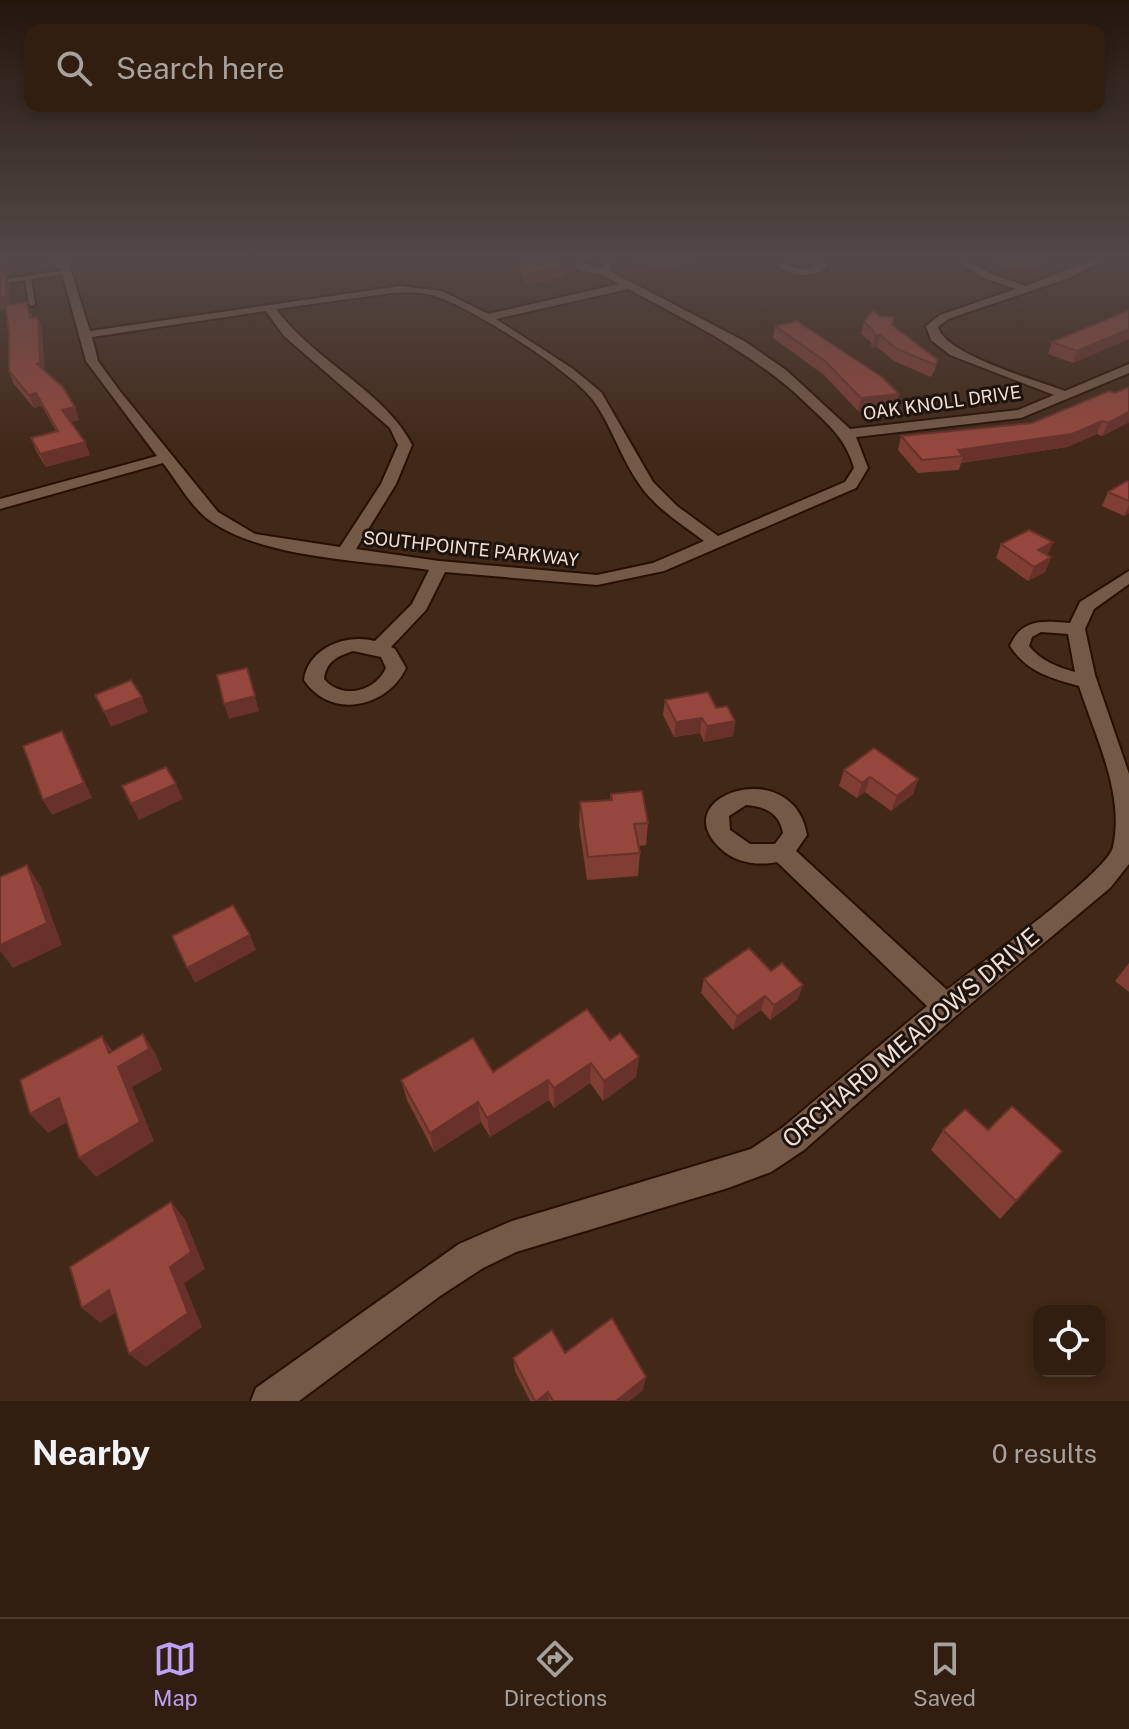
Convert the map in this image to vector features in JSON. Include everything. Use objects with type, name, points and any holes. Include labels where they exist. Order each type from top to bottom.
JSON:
[{"type":"street","name":"SOUTHPOINTE PARKWAY","points":[[80,320],[92,361],[165,458],[212,515],[228,526],[273,543],[345,554],[597,580],[658,567],[717,543],[851,485],[861,468],[847,434],[782,373],[740,344],[694,320]]},
{"type":"street","points":[[84,335],[181,320]]},
{"type":"street","points":[[278,320],[288,334],[396,426],[405,445],[388,484],[345,554]]},
{"type":"street","points":[[490,320],[573,375],[595,394],[646,484],[668,508],[717,543]]},
{"type":"street","points":[[939,320],[932,326],[932,332],[935,338],[954,352],[1065,395]]},
{"type":"street","name":"OAK KNOLL DRIVE","points":[[847,434],[1011,416],[1129,368]]},
{"type":"street","points":[[0,504],[165,458]]},
{"type":"street","points":[[379,648],[420,606],[439,566]]},
{"type":"street","points":[[1087,682],[1045,670],[1027,659],[1019,646],[1024,634],[1038,626],[1076,629],[1086,606],[1129,576]]},
{"type":"street","name":"ORCHARD MEADOWS DRIVE","points":[[269,1401],[471,1256],[512,1237],[760,1161],[793,1139],[946,1007],[1101,881],[1125,852],[1126,797],[1087,682],[1076,629]]},
{"type":"street","points":[[782,852],[946,1007]]},
{"type":"building","points":[[7,320],[38,320],[40,363],[37,364],[63,387],[75,407],[62,410],[85,442],[40,454],[31,438],[58,431],[36,393],[29,395],[9,371]]},
{"type":"building","points":[[894,320],[892,325],[938,360],[935,365],[897,349],[880,335],[875,336],[864,322]]},
{"type":"building","points":[[1104,320],[1129,320],[1129,329],[1077,351],[1052,342]]},
{"type":"building","points":[[797,321],[882,377],[899,394],[861,398],[826,362],[775,326]]},
{"type":"building","points":[[1129,387],[1129,412],[1108,423],[1102,421],[1072,434],[958,450],[963,456],[922,460],[901,436],[1032,423],[1109,391],[1115,393]]},
{"type":"building","points":[[1127,481],[1129,501],[1108,492]]},
{"type":"building","points":[[1029,530],[1053,542],[1038,550],[1051,557],[1034,567],[1001,544]]},
{"type":"building","points":[[247,668],[255,696],[224,704],[217,675]]},
{"type":"building","points":[[131,680],[142,697],[104,712],[95,695]]},
{"type":"building","points":[[708,692],[716,708],[727,706],[735,721],[707,726],[702,718],[676,722],[665,700]]},
{"type":"building","points":[[62,731],[84,783],[43,800],[23,746]]},
{"type":"building","points":[[874,748],[918,779],[897,796],[870,777],[862,783],[844,770]]},
{"type":"building","points":[[166,767],[176,784],[131,804],[122,786]]},
{"type":"building","points":[[642,791],[648,823],[634,824],[640,853],[588,857],[580,802],[612,800],[611,794]]},
{"type":"building","points":[[27,865],[47,923],[0,945],[0,877]]},
{"type":"building","points":[[233,905],[250,935],[187,968],[172,936]]},
{"type":"building","points":[[749,948],[771,971],[782,963],[803,985],[774,1005],[765,996],[737,1016],[704,979]]},
{"type":"building","points":[[587,1009],[610,1040],[620,1033],[639,1057],[604,1081],[591,1063],[554,1088],[548,1080],[487,1118],[478,1102],[430,1133],[401,1080],[473,1038],[493,1072]]},
{"type":"building","points":[[143,1034],[149,1049],[118,1067],[140,1122],[79,1158],[59,1098],[30,1114],[20,1080],[102,1036],[109,1053]]},
{"type":"building","points":[[1012,1106],[1062,1151],[1016,1201],[943,1130],[965,1109],[988,1130]]},
{"type":"building","points":[[171,1202],[191,1252],[170,1267],[188,1313],[129,1354],[109,1290],[82,1308],[70,1267]]},
{"type":"building","points":[[612,1318],[646,1377],[616,1401],[553,1401],[548,1392],[535,1401],[513,1358],[552,1330],[565,1353]]}]
